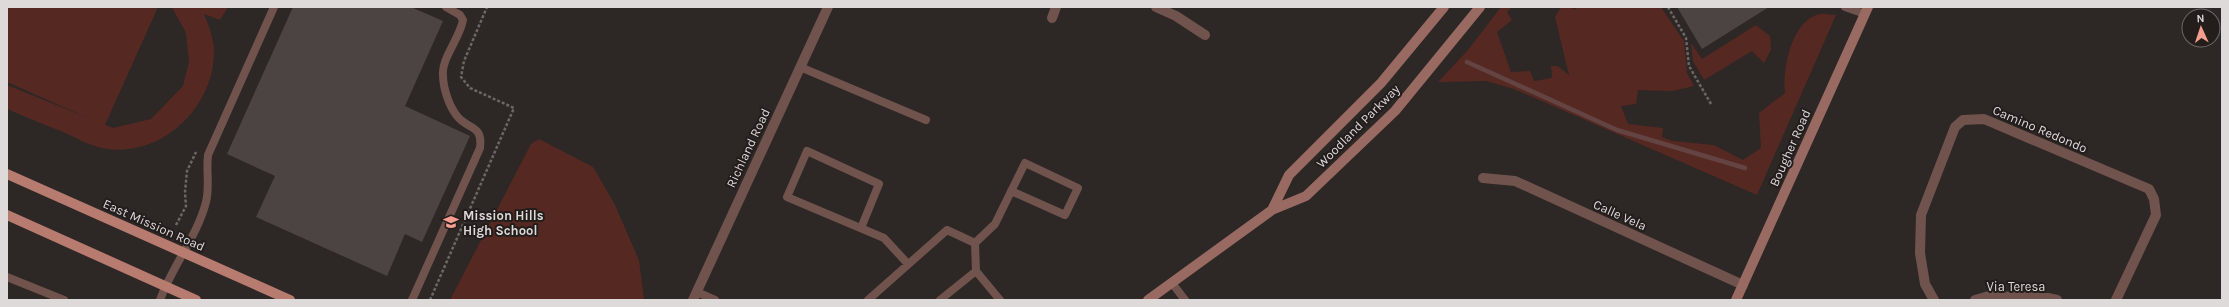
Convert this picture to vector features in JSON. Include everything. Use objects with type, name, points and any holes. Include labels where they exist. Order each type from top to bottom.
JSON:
[{"type":"main road","name":"Woodland Parkway","points":[[1272,210],[1289,175],[1381,84],[1444,7]]},
{"type":"main road","name":"Woodland Parkway","points":[[1148,300],[1272,210],[1306,196],[1395,111],[1480,7]]},
{"type":"main road","name":"Bougher Road","points":[[1736,300],[1867,10]]},
{"type":"main road","name":"East Mission Road","points":[[7,174],[290,300]]},
{"type":"main road","points":[[7,215],[196,300]]},
{"type":"street","name":"Richland Road","points":[[695,296],[828,7]]},
{"type":"street","points":[[1052,18],[1056,7]]},
{"type":"street","points":[[1156,7],[1176,16],[1206,35]]},
{"type":"street","name":"Camino Redondo","points":[[1934,300],[1925,284],[1920,253],[1921,215],[1955,127],[1962,120],[1984,119],[2149,189],[2154,199],[2156,215],[2116,300]]},
{"type":"street","name":"Calle Vela","points":[[1483,178],[1514,182],[1743,285]]},
{"type":"street","name":"Via Teresa","points":[[1975,300],[1989,296],[2048,298],[2057,300]]},
{"type":"lane","points":[[160,300],[165,286],[185,253],[205,204],[209,189],[206,170],[208,156],[274,7]]},
{"type":"lane","points":[[413,297],[480,148],[481,139],[479,133],[458,118],[450,106],[442,75],[463,20],[460,15],[446,7]]},
{"type":"lane","points":[[1845,7],[1867,10]]},
{"type":"lane","points":[[800,67],[926,120]]},
{"type":"lane","points":[[861,228],[879,184],[807,151],[787,197],[884,238],[908,264]]},
{"type":"lane","points":[[1000,300],[976,271],[975,242],[995,224],[1025,163],[1078,188],[1065,215],[1011,192]]},
{"type":"lane","points":[[868,300],[947,230],[975,242]]},
{"type":"lane","points":[[940,300],[976,271]]},
{"type":"lane","points":[[7,277],[64,300]]},
{"type":"lane","points":[[1172,283],[1185,300]]},
{"type":"lane","points":[[695,296],[715,300]]},
{"type":"path","points":[[1668,7],[1686,38],[1689,66],[1711,104]]},
{"type":"shaded area","points":[[7,7],[158,7],[105,125],[113,128],[151,119],[183,86],[189,62],[186,33],[172,7],[228,7],[220,20],[204,14],[212,37],[214,52],[212,72],[205,91],[195,108],[182,123],[166,136],[148,144],[129,149],[108,149],[85,142],[7,109],[7,85],[88,118],[7,82]]},
{"type":"shaded area","points":[[1501,7],[1512,7],[1507,12],[1512,20],[1497,32],[1511,72],[1530,71],[1534,81],[1552,78],[1551,66],[1558,66],[1569,75],[1555,17],[1561,7],[1570,7],[1575,10],[1577,7],[1661,7],[1684,41],[1687,73],[1694,86],[1673,91],[1638,90],[1636,104],[1621,106],[1628,124],[1663,128],[1662,137],[1672,141],[1714,145],[1743,160],[1761,148],[1759,113],[1785,93],[1784,83],[1787,59],[1791,46],[1802,25],[1810,18],[1820,14],[1836,15],[1757,195],[1514,89],[1486,81],[1438,82],[1468,50]]},
{"type":"shaded area","points":[[1756,25],[1770,36],[1771,50],[1764,63],[1752,51],[1704,80],[1693,61],[1691,43],[1702,59]]},
{"type":"shaded area","points":[[539,139],[593,167],[614,203],[639,260],[644,300],[452,300],[451,298],[531,144]]},
{"type":"building","points":[[293,7],[411,7],[443,21],[405,106],[470,136],[422,242],[405,234],[387,276],[256,217],[275,176],[227,154]]},
{"type":"building","points":[[1677,7],[1769,7],[1702,49]]},
{"type":"waterway","points":[[1467,62],[1617,130],[1745,168]]},
{"type":"place","name":"Mission Hills High School","points":[[451,222]]}]
